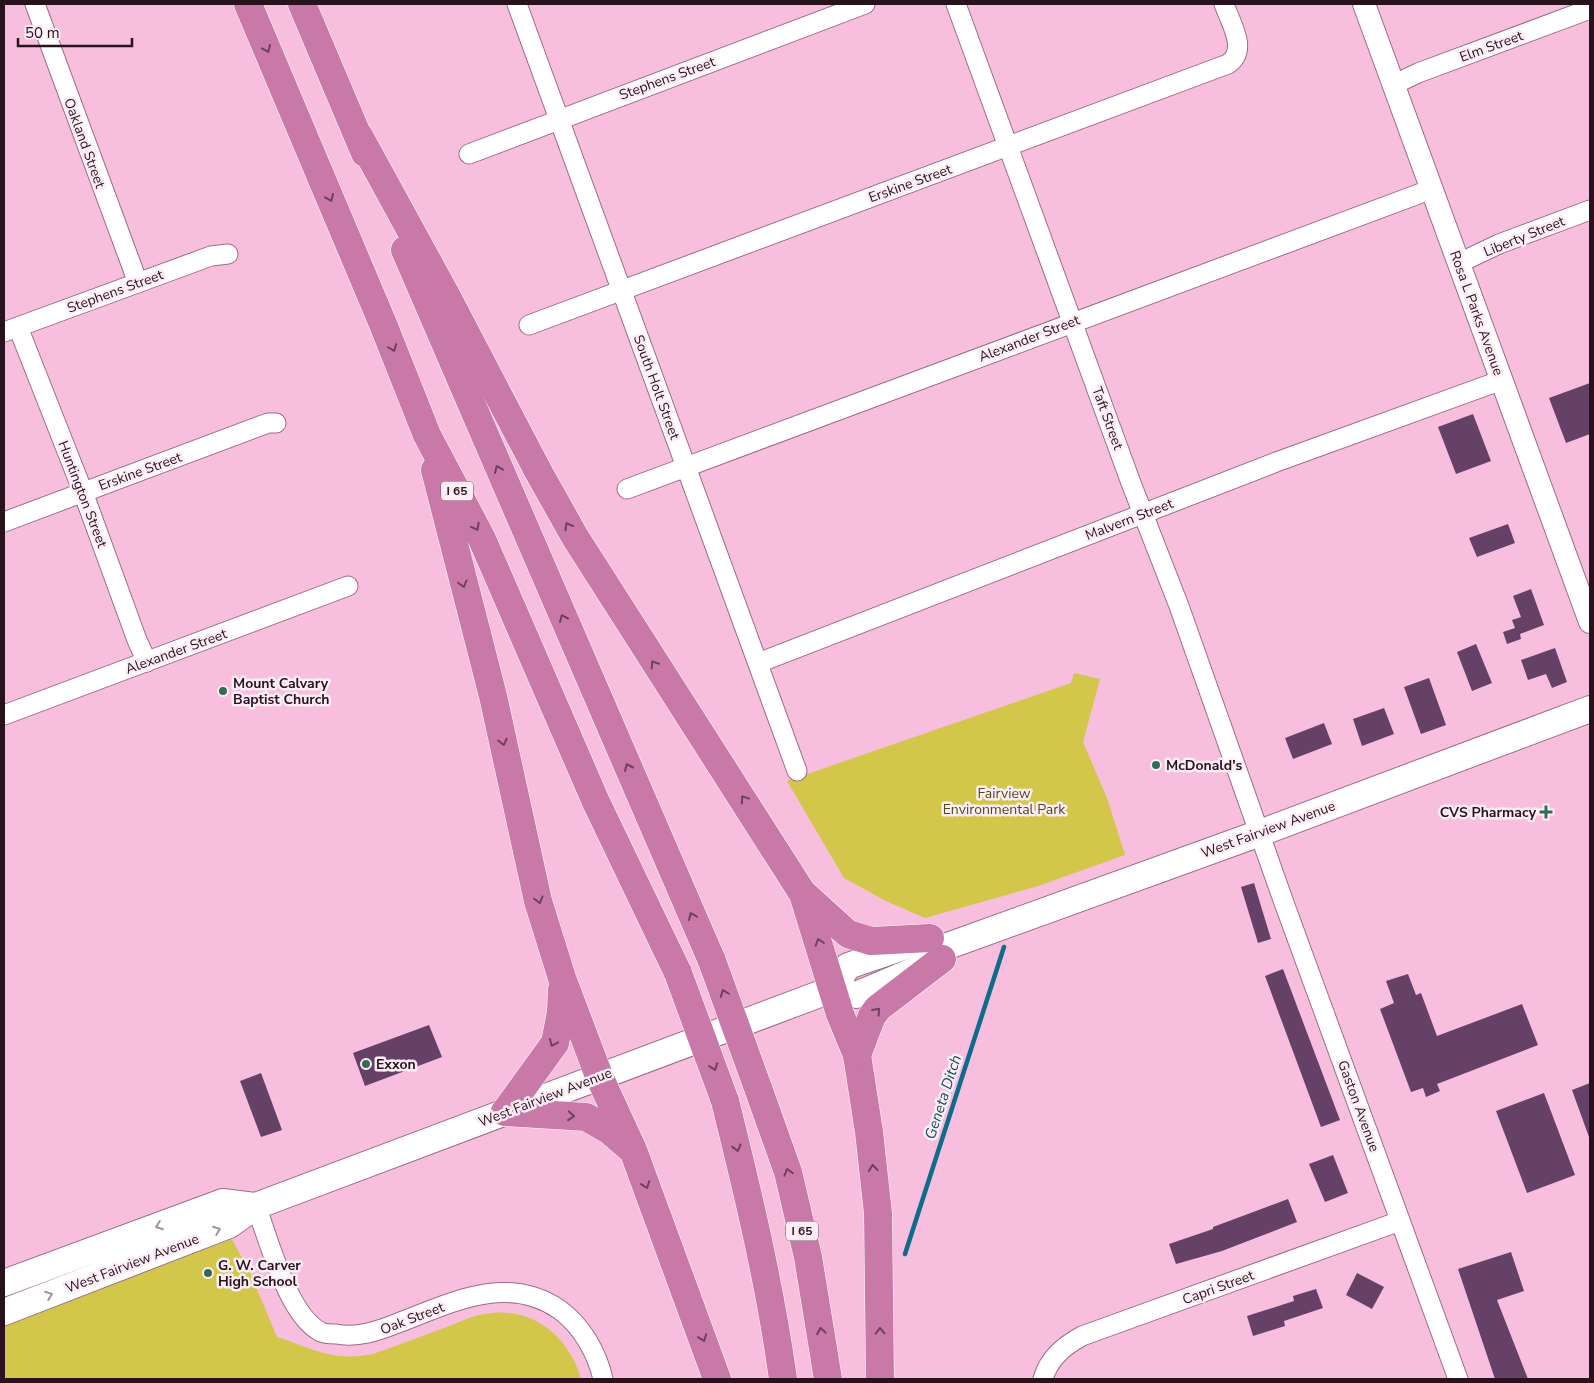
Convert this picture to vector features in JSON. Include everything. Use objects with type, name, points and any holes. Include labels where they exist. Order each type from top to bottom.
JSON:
[{"type":"highway","name":"I 65","points":[[248,4],[383,324],[427,435],[482,539],[596,802],[678,973],[725,1101],[758,1235],[774,1316],[783,1379]]},
{"type":"highway","name":"I 65","points":[[302,4],[359,136],[427,305],[712,960],[788,1172],[808,1257],[828,1379]]},
{"type":"highway","points":[[359,136],[575,537],[803,894],[840,1014],[857,1055],[869,1132],[878,1213],[880,1379]]},
{"type":"highway","points":[[427,435],[454,549],[493,696],[538,900],[562,978],[600,1076],[633,1150],[717,1379]]},
{"type":"highway","points":[[803,894],[848,934],[871,941],[939,948]]},
{"type":"highway","points":[[857,1055],[872,1016],[878,1008],[939,948]]},
{"type":"highway","points":[[505,1112],[555,1043],[561,1012],[562,978]]},
{"type":"highway","points":[[505,1112],[586,1117],[610,1130],[633,1150]]},
{"type":"main road","name":"West Fairview Avenue","points":[[4,1312],[229,1225],[256,1206],[833,989],[848,966],[939,948],[1260,833],[1590,709]]},
{"type":"main road","name":"West Fairview Avenue","points":[[4,1283],[224,1202],[256,1206]]},
{"type":"street","name":"Oakland Street","points":[[35,4],[138,282]]},
{"type":"street","name":"South Holt Street","points":[[517,4],[797,771]]},
{"type":"street","name":"Stephens Street","points":[[469,154],[558,118],[866,4]]},
{"type":"street","name":"Taft Street","points":[[956,4],[1010,146],[1260,833]]},
{"type":"street","name":"Erskine Street","points":[[529,325],[1010,146],[1234,60],[1239,47],[1224,4]]},
{"type":"street","name":"Rosa L Parks Avenue","points":[[1364,4],[1590,622]]},
{"type":"street","name":"Elm Street","points":[[1393,85],[1418,73],[1590,9]]},
{"type":"street","name":"Alexander Street","points":[[627,489],[1432,189]]},
{"type":"street","name":"Liberty Street","points":[[1459,263],[1499,244],[1590,210]]},
{"type":"street","name":"Stephens Street","points":[[11,330],[210,256],[228,254]]},
{"type":"street","name":"Huntington Street","points":[[11,330],[83,492],[137,640],[147,662]]},
{"type":"street","name":"Malvern Street","points":[[758,664],[1143,514],[1502,380]]},
{"type":"street","name":"Erskine Street","points":[[4,522],[268,423],[276,423]]},
{"type":"street","name":"Alexander Street","points":[[4,715],[348,586]]},
{"type":"street","name":"Gaston Avenue","points":[[1260,833],[1282,900],[1458,1379]]},
{"type":"street","name":"Oak Street","points":[[256,1206],[291,1300],[306,1320],[321,1332],[346,1336],[372,1333],[468,1297],[497,1292],[523,1295],[548,1302],[570,1318],[589,1342],[603,1379]]},
{"type":"street","name":"Capri Street","points":[[1044,1375],[1054,1357],[1067,1344],[1082,1336],[1400,1220]]},
{"type":"green space","name":"Fairview Environmental Park","points":[[1074,673],[1100,679],[1083,742],[1107,798],[1125,855],[1038,886],[925,918],[886,901],[844,878],[787,781],[1071,683]]},
{"type":"green space","name":"G. W. Carver High School","points":[[232,1239],[251,1275],[277,1337],[324,1353],[359,1356],[373,1354],[479,1315],[501,1312],[517,1314],[532,1319],[557,1337],[575,1363],[581,1379],[5,1379],[4,1323]]},
{"type":"building","points":[[1590,383],[1590,434],[1566,443],[1549,398]]},
{"type":"building","points":[[1473,414],[1491,461],[1456,474],[1438,427]]},
{"type":"building","points":[[1508,524],[1515,543],[1477,557],[1469,538]]},
{"type":"building","points":[[1531,589],[1544,625],[1520,634],[1521,639],[1507,644],[1503,632],[1515,628],[1512,620],[1521,617],[1513,596]]},
{"type":"building","points":[[1476,644],[1492,683],[1472,691],[1457,652]]},
{"type":"building","points":[[1555,648],[1567,682],[1552,688],[1546,674],[1528,680],[1521,660]]},
{"type":"building","points":[[1429,678],[1446,725],[1421,734],[1404,687]]},
{"type":"building","points":[[1384,708],[1394,734],[1362,746],[1353,719]]},
{"type":"building","points":[[1324,723],[1332,744],[1293,759],[1285,738]]},
{"type":"building","points":[[1254,883],[1271,939],[1258,943],[1241,887]]},
{"type":"building","points":[[1283,969],[1340,1120],[1321,1127],[1265,976]]},
{"type":"building","points":[[1408,974],[1416,995],[1421,993],[1437,1036],[1522,1004],[1538,1045],[1437,1084],[1440,1091],[1426,1097],[1423,1088],[1411,1092],[1380,1009],[1394,1003],[1386,981]]},
{"type":"building","points":[[429,1025],[442,1057],[365,1086],[353,1053]]},
{"type":"building","points":[[261,1073],[282,1130],[261,1137],[240,1081]]},
{"type":"building","points":[[1590,1083],[1590,1137],[1589,1137],[1572,1090]]},
{"type":"building","points":[[1544,1093],[1575,1175],[1527,1193],[1496,1111]]},
{"type":"building","points":[[1333,1155],[1348,1193],[1325,1202],[1309,1164]]},
{"type":"building","points":[[1288,1199],[1297,1222],[1222,1251],[1176,1264],[1169,1244],[1213,1229],[1213,1227]]},
{"type":"building","points":[[1511,1252],[1524,1291],[1497,1300],[1528,1379],[1495,1379],[1458,1269]]},
{"type":"building","points":[[1357,1273],[1384,1287],[1372,1309],[1346,1295]]},
{"type":"building","points":[[1316,1289],[1323,1308],[1284,1321],[1285,1326],[1253,1336],[1247,1316],[1294,1301],[1293,1296]]},
{"type":"waterway","name":"Geneta Ditch","points":[[905,1254],[1004,947]]},
{"type":"place","name":"Mount Calvary Baptist Church","points":[[223,691]]},
{"type":"place","name":"McDonald's","points":[[1156,765]]},
{"type":"place","name":"CVS Pharmacy","points":[[1546,812]]},
{"type":"place","name":"Exxon","points":[[366,1064]]},
{"type":"place","name":"G. W. Carver High School","points":[[208,1273]]}]
